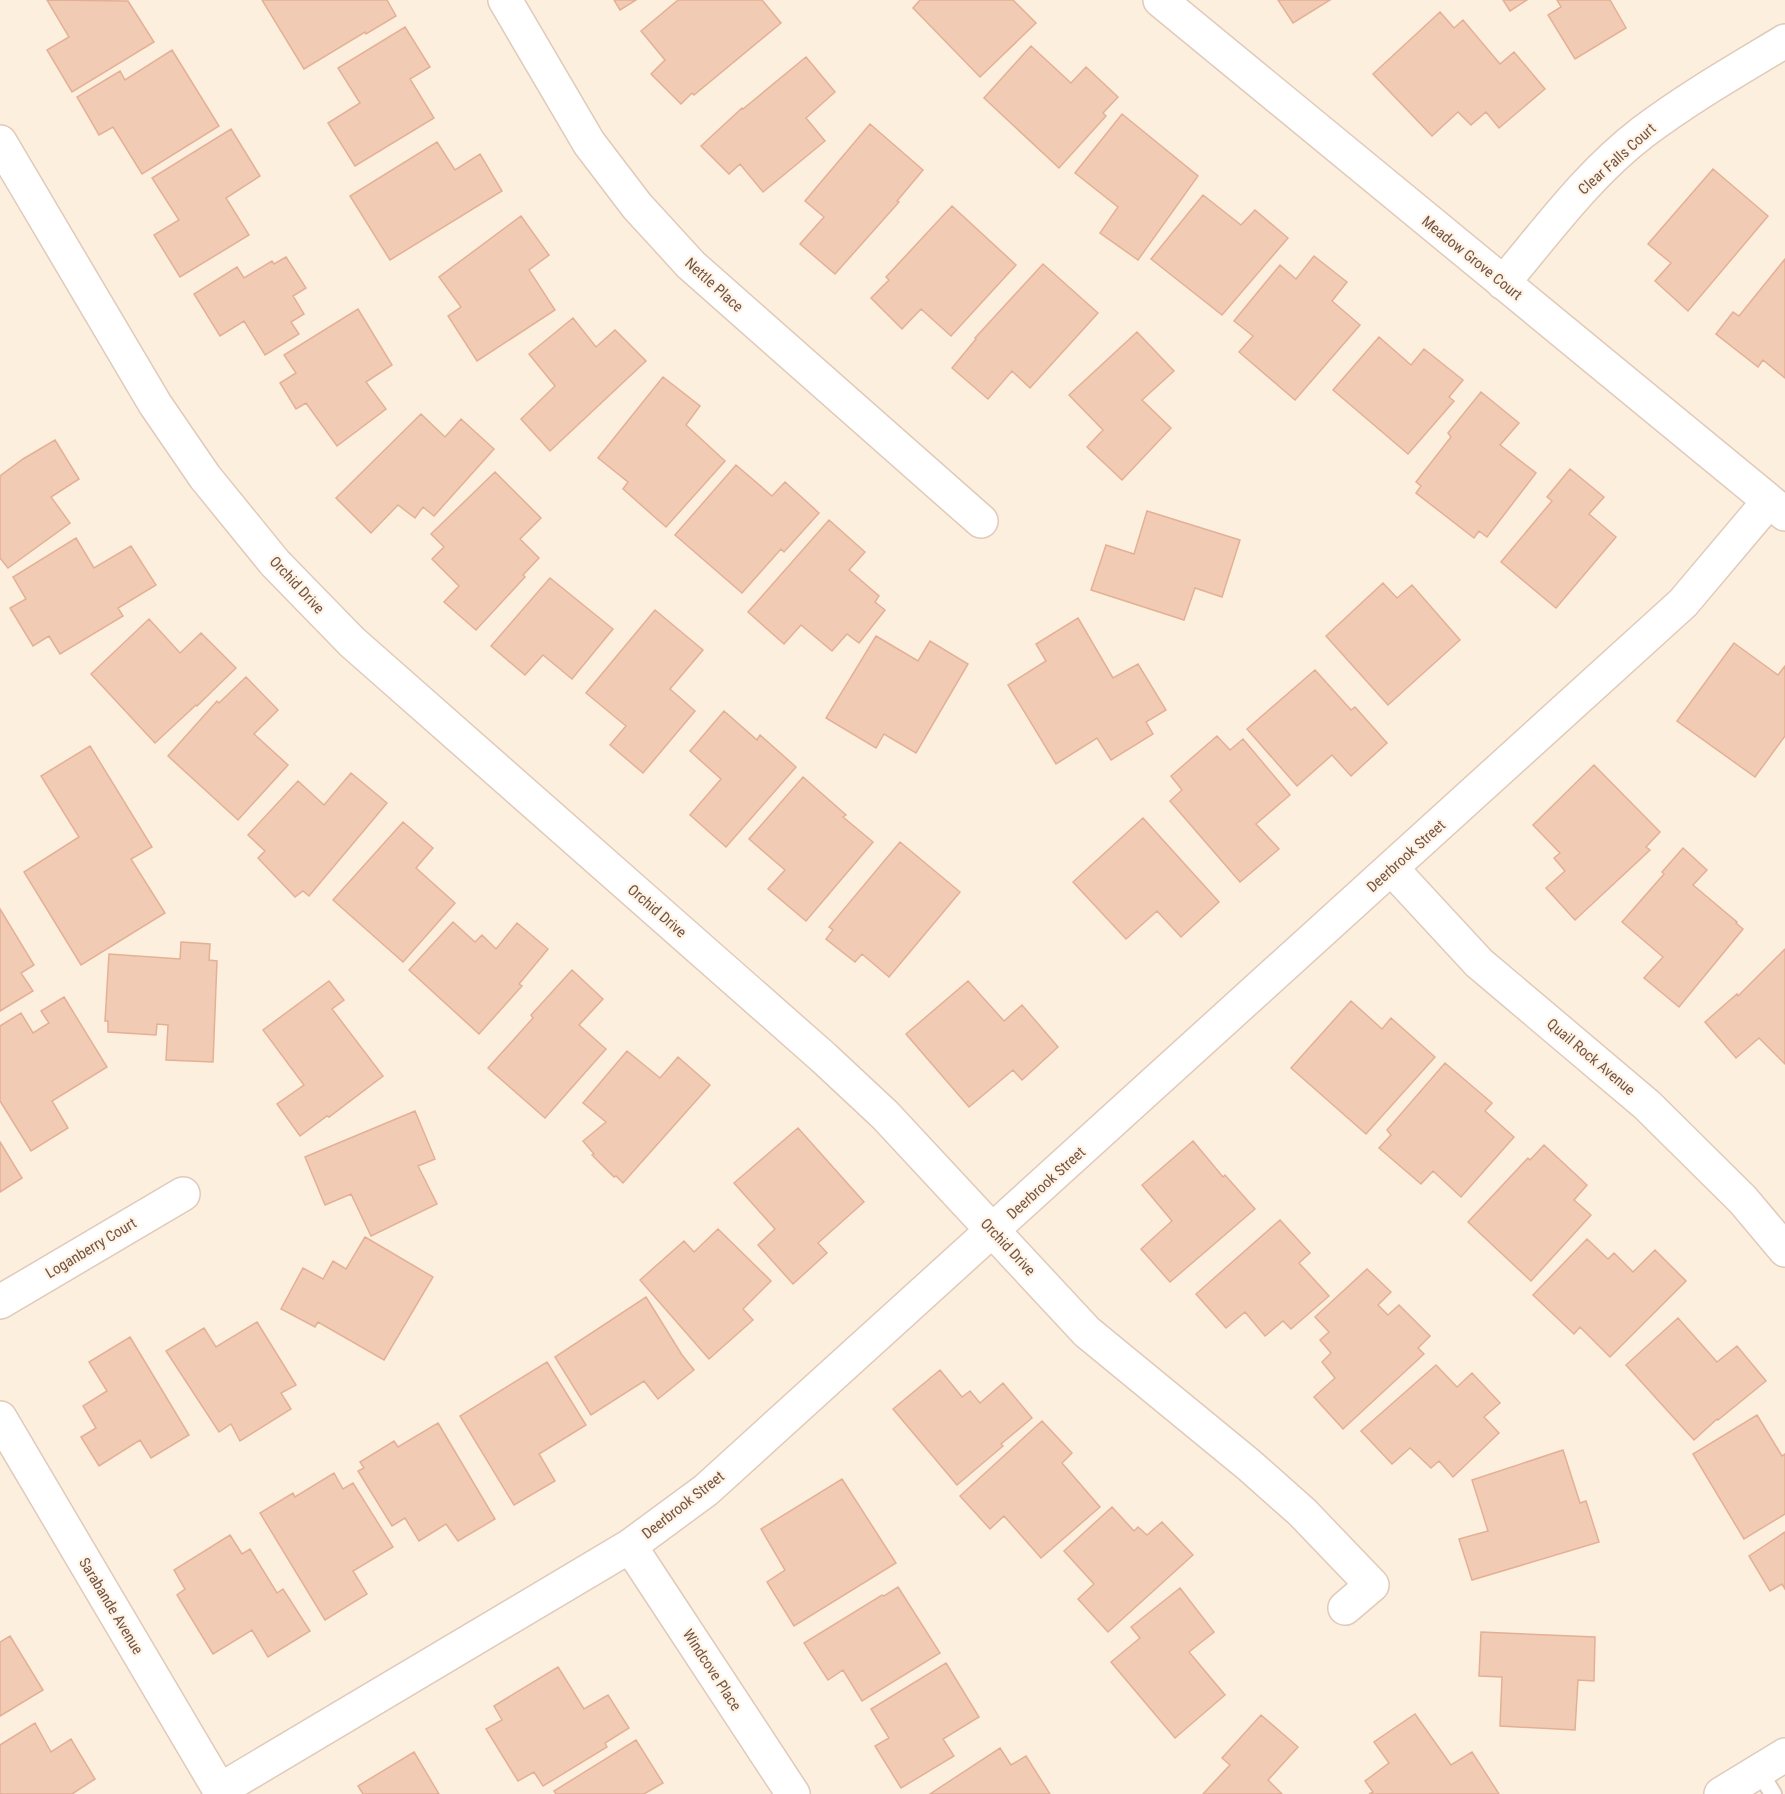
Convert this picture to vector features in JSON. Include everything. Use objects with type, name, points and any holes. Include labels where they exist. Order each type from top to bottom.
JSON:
[{"type":"street","name":"Nettle Place","points":[[505,0],[590,143],[637,207],[691,265],[981,521]]},
{"type":"street","name":"Meadow Grove Court","points":[[1160,0],[1777,508]]},
{"type":"street","name":"Clear Falls Court","points":[[1503,283],[1585,184],[1641,133],[1700,93],[1785,41]]},
{"type":"street","name":"Orchid Drive","points":[[0,142],[155,404],[205,477],[275,563],[352,642],[824,1058],[885,1115],[1087,1332],[1293,1504],[1372,1585],[1345,1608]]},
{"type":"street","name":"Deerbrook Street","points":[[221,1792],[630,1546],[706,1490],[1683,603],[1777,508]]},
{"type":"street","name":"Quail Rock Avenue","points":[[1392,869],[1479,963],[1647,1105],[1743,1200],[1785,1250]]},
{"type":"street","name":"Loganberry Court","points":[[0,1302],[183,1194]]},
{"type":"street","name":"Sarabande Avenue","points":[[0,1418],[221,1792]]},
{"type":"street","name":"Windcove Place","points":[[630,1546],[794,1794]]},
{"type":"street","points":[[1722,1794],[1772,1773]]},
{"type":"building","points":[[47,0],[128,1],[154,42],[72,92],[47,50],[69,37]]},
{"type":"building","points":[[262,0],[387,0],[396,16],[304,69]]},
{"type":"building","points":[[614,0],[636,0],[620,10]]},
{"type":"building","points":[[678,0],[762,0],[781,23],[681,104],[651,74],[665,60],[641,31]]},
{"type":"building","points":[[920,0],[1013,0],[1036,23],[980,77],[913,8]]},
{"type":"building","points":[[1278,0],[1330,0],[1293,23]]},
{"type":"building","points":[[1503,0],[1527,0],[1510,11]]},
{"type":"building","points":[[1557,0],[1610,0],[1626,28],[1575,59],[1548,15],[1561,7]]},
{"type":"building","points":[[1440,12],[1454,28],[1463,20],[1500,64],[1514,52],[1545,89],[1499,128],[1486,112],[1471,125],[1458,112],[1432,136],[1373,74]]},
{"type":"building","points":[[405,27],[430,67],[410,79],[434,118],[355,166],[328,123],[360,103],[338,68]]},
{"type":"building","points":[[1031,46],[1071,83],[1086,67],[1118,97],[1103,113],[1106,116],[1059,168],[984,98]]},
{"type":"building","points":[[172,50],[219,126],[142,174],[113,127],[99,135],[77,97],[120,71],[125,80]]},
{"type":"building","points":[[806,57],[835,92],[806,118],[825,141],[763,192],[740,164],[729,174],[701,146],[742,108]]},
{"type":"building","points":[[1122,114],[1198,176],[1138,260],[1100,233],[1118,207],[1075,173]]},
{"type":"building","points":[[870,124],[923,170],[897,201],[899,202],[835,274],[800,244],[824,217],[805,201]]},
{"type":"building","points":[[231,129],[260,176],[226,198],[249,235],[180,277],[154,235],[179,220],[152,178]]},
{"type":"building","points":[[437,142],[455,170],[480,154],[502,191],[390,260],[350,196]]},
{"type":"building","points":[[1713,169],[1768,216],[1688,311],[1655,281],[1671,263],[1648,244]]},
{"type":"building","points":[[1203,195],[1241,225],[1255,210],[1288,238],[1222,315],[1151,259]]},
{"type":"building","points":[[952,206],[1016,265],[951,336],[921,309],[902,329],[871,298],[889,280],[886,277]]},
{"type":"building","points":[[521,216],[549,255],[529,270],[555,310],[477,361],[448,316],[461,307],[439,277]]},
{"type":"building","points":[[1314,256],[1347,282],[1332,301],[1360,325],[1295,400],[1239,352],[1253,336],[1234,321],[1280,265],[1296,279]]},
{"type":"building","points":[[286,257],[306,288],[293,296],[304,314],[291,322],[299,334],[265,355],[244,321],[220,336],[194,294],[237,267],[244,278],[272,261],[274,264]]},
{"type":"building","points":[[1785,259],[1785,378],[1763,360],[1758,367],[1716,334],[1733,312],[1739,316]]},
{"type":"building","points":[[1043,264],[1098,313],[1030,388],[1012,371],[988,399],[952,368],[975,338]]},
{"type":"building","points":[[358,309],[392,365],[366,382],[386,409],[337,446],[306,403],[296,409],[280,383],[296,373],[284,355]]},
{"type":"building","points":[[573,318],[596,347],[615,330],[646,361],[550,451],[521,419],[555,386],[529,354]]},
{"type":"building","points":[[1137,332],[1174,371],[1142,400],[1171,428],[1122,480],[1087,447],[1103,430],[1069,395]]},
{"type":"building","points":[[1379,337],[1411,365],[1424,349],[1463,380],[1449,397],[1454,401],[1408,454],[1333,390]]},
{"type":"building","points":[[663,377],[700,406],[686,425],[725,461],[666,527],[623,489],[628,482],[598,458]]},
{"type":"building","points":[[1481,392],[1519,423],[1500,445],[1536,473],[1487,537],[1479,531],[1474,538],[1416,493],[1421,486],[1416,482],[1451,437],[1448,433]]},
{"type":"building","points":[[421,414],[445,437],[461,419],[494,449],[434,516],[423,507],[415,518],[398,505],[371,533],[336,498]]},
{"type":"building","points":[[55,440],[79,479],[51,497],[70,523],[8,568],[0,558],[0,476]]},
{"type":"building","points":[[736,465],[772,496],[785,482],[819,513],[784,552],[781,549],[742,593],[675,535]]},
{"type":"building","points":[[1570,469],[1604,497],[1589,514],[1616,537],[1556,608],[1501,562],[1552,501],[1547,497]]},
{"type":"building","points":[[495,472],[541,518],[520,539],[539,558],[523,575],[525,577],[476,630],[444,602],[459,586],[432,559],[444,547],[431,534]]},
{"type":"building","points":[[1147,511],[1240,540],[1222,597],[1195,588],[1184,620],[1091,590],[1106,545],[1134,554]]},
{"type":"building","points":[[829,520],[865,552],[849,570],[879,596],[875,602],[885,610],[859,643],[847,634],[832,651],[801,625],[784,644],[748,612]]},
{"type":"building","points":[[76,538],[94,568],[131,546],[156,585],[118,608],[123,616],[60,654],[49,636],[33,646],[10,608],[26,599],[13,577]]},
{"type":"building","points":[[550,578],[613,629],[572,679],[543,655],[525,675],[491,646]]},
{"type":"building","points":[[1383,583],[1397,598],[1412,585],[1460,640],[1388,705],[1326,636]]},
{"type":"building","points":[[655,610],[703,650],[670,689],[695,711],[643,773],[610,745],[626,726],[586,693]]},
{"type":"building","points":[[1078,618],[1113,678],[1138,664],[1166,710],[1146,722],[1153,734],[1111,760],[1097,738],[1056,764],[1008,685],[1046,661],[1036,644]]},
{"type":"building","points":[[149,619],[180,653],[201,633],[236,668],[155,743],[91,674]]},
{"type":"building","points":[[876,636],[918,661],[930,641],[968,664],[916,753],[884,734],[876,748],[826,718]]},
{"type":"building","points":[[1734,643],[1778,675],[1785,666],[1785,736],[1755,777],[1677,721]]},
{"type":"building","points":[[1315,670],[1351,710],[1355,707],[1387,743],[1351,776],[1332,755],[1297,786],[1247,729]]},
{"type":"building","points":[[246,677],[278,710],[254,734],[288,765],[238,820],[168,756],[217,701],[219,703]]},
{"type":"building","points":[[724,711],[757,740],[760,735],[796,767],[726,847],[690,815],[721,779],[690,751]]},
{"type":"building","points":[[1217,736],[1230,750],[1243,739],[1290,795],[1256,824],[1279,849],[1240,882],[1170,801],[1182,790],[1171,776]]},
{"type":"building","points":[[90,746],[152,847],[131,859],[165,913],[81,965],[24,872],[79,837],[41,776]]},
{"type":"building","points":[[1594,765],[1660,832],[1646,847],[1650,850],[1575,920],[1546,888],[1565,871],[1554,858],[1560,853],[1533,825]]},
{"type":"building","points":[[351,773],[387,803],[309,896],[303,891],[295,897],[258,858],[265,851],[248,835],[298,781],[324,805]]},
{"type":"building","points":[[803,777],[846,815],[843,817],[873,842],[806,921],[768,889],[785,870],[749,839]]},
{"type":"building","points":[[1143,818],[1219,902],[1181,937],[1157,911],[1126,939],[1073,882]]},
{"type":"building","points":[[403,822],[433,848],[416,868],[455,903],[403,962],[333,900]]},
{"type":"building","points":[[900,842],[960,892],[889,977],[862,954],[855,962],[826,939],[833,930],[829,927]]},
{"type":"building","points":[[1683,848],[1707,870],[1693,885],[1743,929],[1679,1007],[1644,978],[1663,957],[1622,922],[1664,874],[1662,872]]},
{"type":"building","points":[[0,909],[34,965],[21,973],[33,991],[0,1011]]},
{"type":"building","points":[[453,922],[475,942],[482,935],[496,949],[517,923],[548,949],[519,984],[522,986],[479,1034],[409,970]]},
{"type":"building","points":[[181,942],[210,944],[209,960],[217,961],[213,1062],[166,1060],[168,1025],[157,1024],[156,1035],[108,1032],[108,1021],[105,1021],[109,954],[180,959]]},
{"type":"building","points":[[1785,949],[1785,1064],[1759,1038],[1736,1058],[1705,1022],[1737,994],[1738,996]]},
{"type":"building","points":[[572,970],[603,999],[579,1025],[606,1049],[545,1118],[488,1068],[533,1018],[531,1015]]},
{"type":"building","points":[[329,981],[344,1000],[332,1009],[383,1076],[300,1136],[277,1104],[304,1085],[263,1030]]},
{"type":"building","points":[[968,981],[1004,1021],[1022,1005],[1058,1047],[1022,1080],[1013,1070],[969,1107],[906,1034]]},
{"type":"building","points":[[64,997],[107,1067],[52,1101],[68,1128],[31,1151],[0,1101],[0,1026],[21,1013],[33,1033],[49,1023],[41,1011]]},
{"type":"building","points":[[1351,1001],[1382,1029],[1391,1018],[1435,1057],[1366,1134],[1291,1068]]},
{"type":"building","points":[[627,1051],[660,1078],[678,1057],[710,1085],[623,1183],[592,1155],[594,1154],[583,1141],[606,1122],[583,1103]]},
{"type":"building","points":[[1445,1063],[1492,1103],[1485,1111],[1514,1137],[1461,1197],[1433,1171],[1421,1184],[1379,1148],[1391,1135],[1387,1130]]},
{"type":"building","points":[[415,1111],[435,1159],[418,1166],[437,1204],[371,1236],[351,1194],[325,1205],[305,1157]]},
{"type":"building","points":[[798,1128],[864,1202],[818,1243],[827,1253],[793,1284],[758,1245],[775,1229],[734,1183]]},
{"type":"building","points":[[1193,1141],[1223,1177],[1225,1175],[1255,1209],[1170,1282],[1141,1249],[1172,1221],[1142,1185]]},
{"type":"building","points":[[0,1142],[22,1178],[0,1192]]},
{"type":"building","points":[[1544,1145],[1587,1185],[1574,1200],[1591,1215],[1531,1281],[1468,1222],[1528,1158],[1530,1160]]},
{"type":"building","points":[[1280,1220],[1310,1253],[1299,1263],[1329,1296],[1291,1329],[1283,1321],[1265,1336],[1245,1312],[1226,1328],[1196,1294]]},
{"type":"building","points":[[718,1229],[771,1281],[743,1309],[753,1320],[709,1359],[640,1280],[684,1241],[694,1252]]},
{"type":"building","points":[[365,1237],[433,1277],[384,1360],[318,1322],[315,1327],[281,1309],[303,1268],[323,1279],[333,1261],[346,1269]]},
{"type":"building","points":[[1587,1239],[1608,1259],[1614,1253],[1633,1272],[1655,1250],[1686,1281],[1610,1357],[1580,1327],[1574,1334],[1533,1295]]},
{"type":"building","points":[[1367,1269],[1391,1292],[1378,1305],[1388,1315],[1399,1305],[1430,1336],[1418,1348],[1424,1354],[1343,1429],[1314,1397],[1335,1378],[1322,1362],[1331,1353],[1320,1340],[1329,1332],[1315,1317]]},
{"type":"building","points":[[646,1297],[694,1370],[658,1399],[644,1381],[591,1415],[555,1357]]},
{"type":"building","points":[[1678,1318],[1717,1362],[1737,1346],[1766,1381],[1694,1440],[1626,1365]]},
{"type":"building","points":[[257,1322],[296,1385],[281,1393],[291,1409],[240,1441],[231,1424],[219,1432],[166,1351],[204,1328],[216,1347]]},
{"type":"building","points":[[130,1337],[189,1435],[151,1458],[140,1440],[99,1466],[81,1437],[96,1428],[83,1406],[107,1391],[89,1362]]},
{"type":"building","points":[[547,1362],[586,1425],[539,1454],[555,1481],[514,1505],[460,1416]]},
{"type":"building","points":[[1436,1365],[1457,1387],[1472,1373],[1500,1403],[1484,1417],[1499,1433],[1453,1477],[1439,1461],[1431,1468],[1410,1448],[1392,1464],[1361,1431]]},
{"type":"building","points":[[940,1370],[962,1397],[970,1391],[980,1403],[1003,1383],[1032,1418],[957,1485],[893,1409]]},
{"type":"building","points":[[1757,1415],[1782,1456],[1785,1454],[1785,1514],[1744,1539],[1693,1454]]},
{"type":"building","points":[[1042,1421],[1072,1453],[1062,1463],[1100,1507],[1041,1558],[1004,1516],[990,1529],[960,1496]]},
{"type":"building","points":[[438,1423],[495,1519],[458,1541],[446,1524],[419,1541],[405,1518],[392,1526],[358,1471],[364,1468],[360,1462],[394,1441],[398,1447]]},
{"type":"building","points":[[1563,1450],[1580,1503],[1586,1501],[1599,1542],[1472,1580],[1459,1539],[1488,1531],[1472,1480]]},
{"type":"building","points":[[334,1473],[343,1489],[353,1483],[393,1547],[353,1571],[367,1594],[325,1620],[260,1513],[293,1493],[295,1497]]},
{"type":"building","points":[[842,1479],[896,1563],[794,1626],[767,1582],[785,1570],[761,1529]]},
{"type":"building","points":[[1112,1507],[1134,1531],[1138,1527],[1147,1535],[1162,1522],[1193,1555],[1108,1632],[1078,1599],[1094,1584],[1064,1551]]},
{"type":"building","points":[[1785,1532],[1785,1589],[1782,1584],[1770,1591],[1749,1556]]},
{"type":"building","points":[[230,1535],[242,1554],[250,1549],[277,1593],[283,1589],[310,1631],[268,1657],[252,1630],[213,1654],[177,1595],[185,1589],[174,1570]]},
{"type":"building","points":[[898,1587],[940,1653],[862,1701],[843,1670],[828,1680],[804,1643]]},
{"type":"building","points":[[1180,1588],[1214,1632],[1189,1652],[1225,1695],[1175,1738],[1111,1662],[1140,1638],[1131,1627]]},
{"type":"building","points":[[1481,1632],[1595,1637],[1594,1681],[1578,1680],[1575,1730],[1500,1726],[1502,1677],[1479,1676]]},
{"type":"building","points":[[10,1636],[43,1690],[0,1716],[0,1642]]},
{"type":"building","points":[[946,1663],[979,1717],[943,1739],[954,1756],[901,1788],[875,1746],[889,1738],[871,1709]]},
{"type":"building","points":[[558,1667],[584,1709],[608,1695],[629,1728],[605,1743],[607,1747],[543,1786],[534,1772],[518,1781],[486,1729],[502,1720],[494,1706]]},
{"type":"building","points":[[1415,1714],[1451,1765],[1472,1752],[1499,1794],[1369,1794],[1373,1792],[1365,1781],[1389,1763],[1374,1742]]},
{"type":"building","points":[[1261,1715],[1298,1747],[1268,1780],[1282,1794],[1203,1794],[1230,1765],[1222,1758]]},
{"type":"building","points":[[35,1723],[51,1752],[71,1739],[95,1779],[72,1794],[0,1794],[0,1745]]},
{"type":"building","points":[[636,1740],[663,1783],[644,1794],[556,1794],[554,1791]]},
{"type":"building","points":[[1000,1748],[1011,1765],[1026,1756],[1050,1794],[930,1794]]},
{"type":"building","points":[[414,1752],[439,1794],[363,1794],[358,1786]]}]
